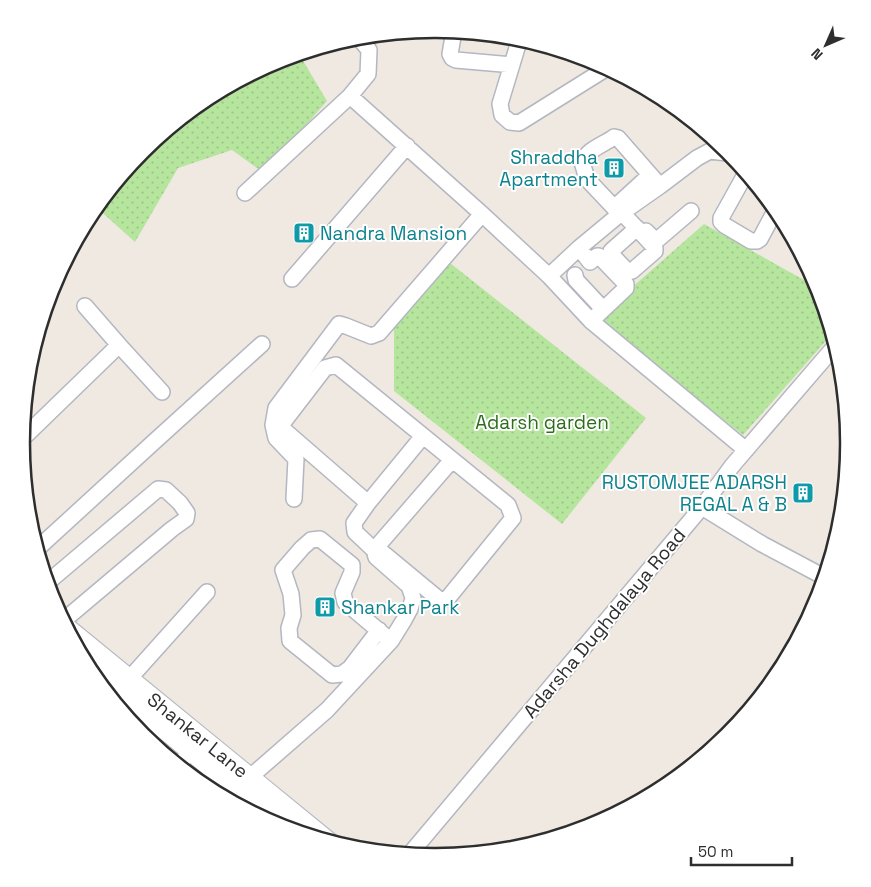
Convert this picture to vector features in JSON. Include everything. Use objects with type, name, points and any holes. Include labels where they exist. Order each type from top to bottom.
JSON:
[{"type":"street","points":[[453,39],[450,54],[456,60],[512,65]]},
{"type":"street","points":[[245,193],[350,96],[368,74],[369,50],[364,44]]},
{"type":"street","points":[[517,47],[500,104],[502,115],[510,122],[519,123],[599,73]]},
{"type":"street","points":[[350,96],[549,276],[591,321],[746,450]]},
{"type":"street","points":[[637,228],[611,251],[611,254],[628,272],[632,271],[655,251],[655,248],[637,228],[587,178],[582,162],[584,157],[599,145],[614,137],[618,138],[660,186]]},
{"type":"street","points":[[292,279],[407,146]]},
{"type":"street","points":[[620,211],[660,186],[697,158],[710,151],[717,152]]},
{"type":"street","points":[[549,276],[620,211],[650,175]]},
{"type":"street","points":[[743,179],[721,218],[721,222],[751,241],[756,241],[760,239],[772,217]]},
{"type":"street","points":[[620,211],[656,241],[691,211]]},
{"type":"street","points":[[294,499],[296,458],[276,438],[273,425],[276,408],[339,324],[371,336],[379,332],[482,214]]},
{"type":"street","points":[[598,232],[613,249]]},
{"type":"street","points":[[579,248],[584,267]]},
{"type":"street","points":[[591,321],[626,288],[626,284],[597,256],[584,267],[576,280],[603,309]]},
{"type":"street","points":[[84,306],[162,392]]},
{"type":"street","points":[[43,544],[262,344]]},
{"type":"street","points":[[30,431],[119,345]]},
{"type":"street","name":"Adarsha Dughdalaya Road","points":[[415,848],[702,508],[732,466],[830,352]]},
{"type":"street","points":[[368,503],[284,430],[282,424],[325,368],[336,365],[508,505],[513,518],[448,598],[441,601],[384,553],[374,550],[355,532],[354,523],[368,503],[423,436]]},
{"type":"street","points":[[374,550],[452,460]]},
{"type":"street","points":[[53,578],[158,489],[166,490],[188,513],[186,519],[69,616]]},
{"type":"street","points":[[702,508],[762,544],[819,574]]},
{"type":"street","points":[[378,630],[350,668],[342,674],[332,675],[290,642],[288,628],[293,615],[291,594],[283,570],[311,540],[320,539],[352,565],[352,572],[343,594],[345,602],[391,641]]},
{"type":"street","points":[[243,783],[327,710],[391,641],[404,620],[413,598],[409,586],[376,557],[374,550]]},
{"type":"street","points":[[128,679],[207,592]]},
{"type":"street","points":[[410,609],[422,596]]},
{"type":"street","name":"Shankar Lane","points":[[100,671],[128,679],[243,783],[271,814]]},
{"type":"street","name":"Shankar Lane","points":[[105,678],[118,690],[138,718],[243,783],[309,828]]},
{"type":"street","points":[[183,760],[191,752]]},
{"type":"green space","points":[[303,61],[327,101],[264,173],[232,150],[178,168],[135,242],[102,213],[131,176],[168,139],[210,106],[256,80]]},
{"type":"green space","points":[[704,224],[807,282],[827,340],[743,435],[596,319]]},
{"type":"green space","name":"Adarsh garden","points":[[445,259],[646,418],[562,524],[394,391],[394,323]]},
{"type":"place","name":"Shraddha Apartment","points":[[614,168]]},
{"type":"place","name":"Nandra Mansion","points":[[304,233]]},
{"type":"place","name":"RUSTOMJEE ADARSH REGAL A & B","points":[[803,493]]},
{"type":"place","name":"Shankar Park","points":[[325,607]]}]
